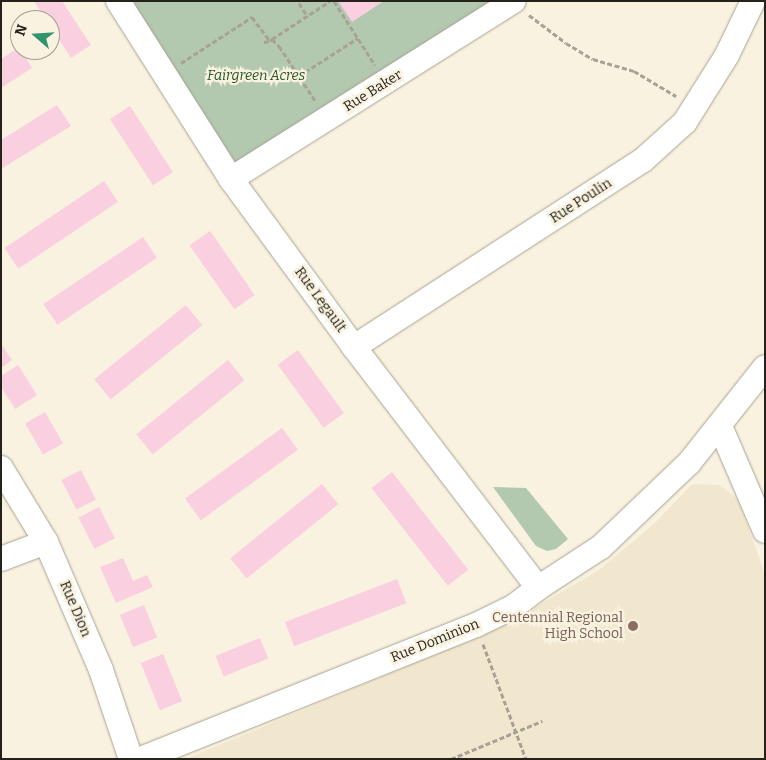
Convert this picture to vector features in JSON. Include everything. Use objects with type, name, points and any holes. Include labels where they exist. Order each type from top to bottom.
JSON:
[{"type":"street","name":"Rue Poulin","points":[[354,347],[642,161],[685,122],[727,55],[753,1]]},
{"type":"street","name":"Rue Baker","points":[[232,179],[514,2]]},
{"type":"street","name":"Rue Legault","points":[[126,4],[165,72],[232,179],[354,347],[538,588]]},
{"type":"street","name":"Rue Dominion","points":[[141,759],[480,624],[513,607],[538,588],[601,547],[690,463],[765,367]]},
{"type":"street","points":[[720,426],[765,531]]},
{"type":"street","name":"Rue Dion","points":[[1,468],[46,542],[101,670],[131,759]]},
{"type":"street","points":[[1,559],[46,542]]},
{"type":"path","points":[[264,42],[271,40],[330,1]]},
{"type":"path","points":[[334,1],[386,82]]},
{"type":"path","points":[[514,2],[566,43],[593,59],[634,71],[694,107]]},
{"type":"path","points":[[299,3],[308,16]]},
{"type":"path","points":[[165,72],[252,17],[271,40],[279,46],[328,119]]},
{"type":"path","points":[[299,76],[358,38]]},
{"type":"path","points":[[483,643],[526,759]]},
{"type":"path","points":[[451,759],[542,721]]},
{"type":"shaded area","name":"Centennial Regional High School","points":[[692,484],[720,485],[738,500],[765,574],[765,759],[186,759],[483,634],[519,617],[599,570],[655,523]]},
{"type":"green space","name":"Fairgreen Acres","points":[[137,1],[514,1],[231,179],[124,10]]},
{"type":"green space","points":[[493,487],[526,488],[568,539],[556,549],[547,551],[536,546]]},
{"type":"building","points":[[34,1],[62,1],[91,45],[71,58],[60,41],[60,10],[40,10]]},
{"type":"building","points":[[338,1],[384,1],[352,22]]},
{"type":"building","points":[[10,53],[10,60],[27,60],[32,68],[1,88],[1,59]]},
{"type":"building","points":[[57,105],[71,126],[1,169],[1,140]]},
{"type":"building","points":[[130,106],[173,172],[153,185],[110,119]]},
{"type":"building","points":[[104,181],[118,202],[18,269],[5,248]]},
{"type":"building","points":[[210,231],[255,295],[234,309],[190,245]]},
{"type":"building","points":[[143,237],[157,258],[57,325],[44,304]]},
{"type":"building","points":[[186,305],[202,325],[111,399],[94,379]]},
{"type":"building","points":[[1,344],[12,360],[1,368]]},
{"type":"building","points":[[298,350],[344,413],[324,428],[278,365]]},
{"type":"building","points":[[228,360],[244,380],[153,454],[136,434]]},
{"type":"building","points":[[18,365],[37,395],[15,409],[1,387],[1,376]]},
{"type":"building","points":[[45,412],[63,443],[43,455],[25,424]]},
{"type":"building","points":[[282,428],[298,450],[201,520],[185,499]]},
{"type":"building","points":[[81,470],[96,499],[76,509],[61,480]]},
{"type":"building","points":[[392,472],[468,570],[448,586],[372,488]]},
{"type":"building","points":[[322,484],[338,504],[247,578],[230,558]]},
{"type":"building","points":[[99,507],[115,538],[94,549],[79,517]]},
{"type":"building","points":[[123,558],[133,581],[147,575],[153,587],[116,603],[100,567]]},
{"type":"building","points":[[397,579],[406,603],[294,646],[285,622]]},
{"type":"building","points":[[144,605],[157,637],[133,647],[120,615]]},
{"type":"building","points":[[260,638],[268,658],[224,676],[215,656]]},
{"type":"building","points":[[163,654],[182,701],[160,710],[141,663]]},
{"type":"place","name":"Centennial Regional High School","points":[[633,626]]}]
